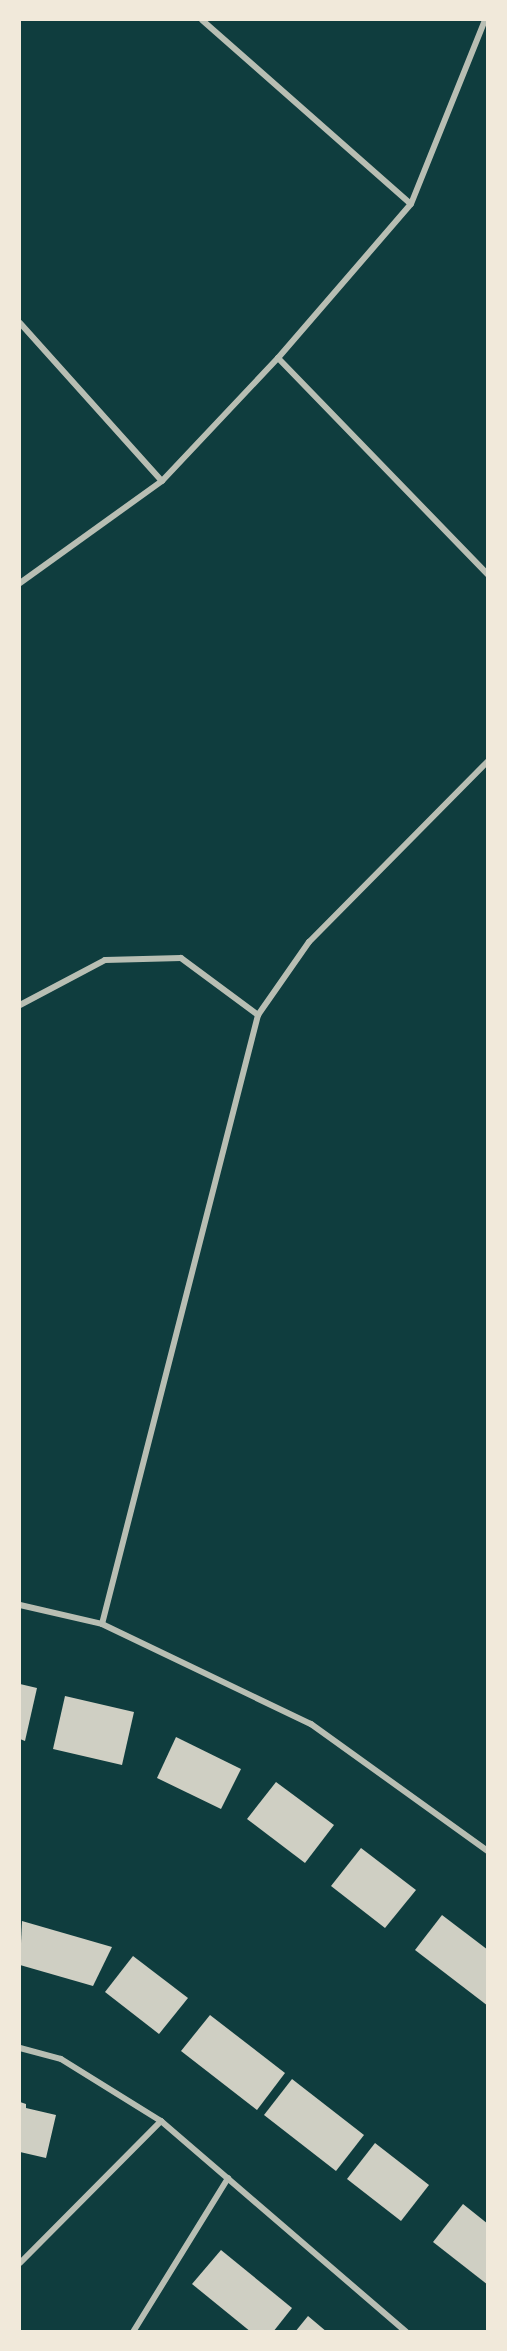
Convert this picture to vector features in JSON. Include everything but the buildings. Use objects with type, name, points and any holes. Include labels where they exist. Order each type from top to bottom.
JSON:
[{"type":"street","points":[[202,20],[411,204]]},
{"type":"street","points":[[20,583],[162,481],[278,358],[411,204],[485,20]]},
{"type":"street","points":[[20,323],[162,481]]},
{"type":"street","points":[[278,358],[488,575]]},
{"type":"street","points":[[102,1624],[258,1015],[309,942],[488,761]]},
{"type":"street","points":[[20,1005],[105,960],[181,958],[258,1015]]},
{"type":"street","points":[[20,1605],[102,1624],[311,1724],[488,1851]]},
{"type":"street","points":[[20,2048],[61,2059],[161,2121],[406,2331]]},
{"type":"street","points":[[20,2263],[161,2121]]},
{"type":"street","points":[[133,2331],[228,2178]]}]
